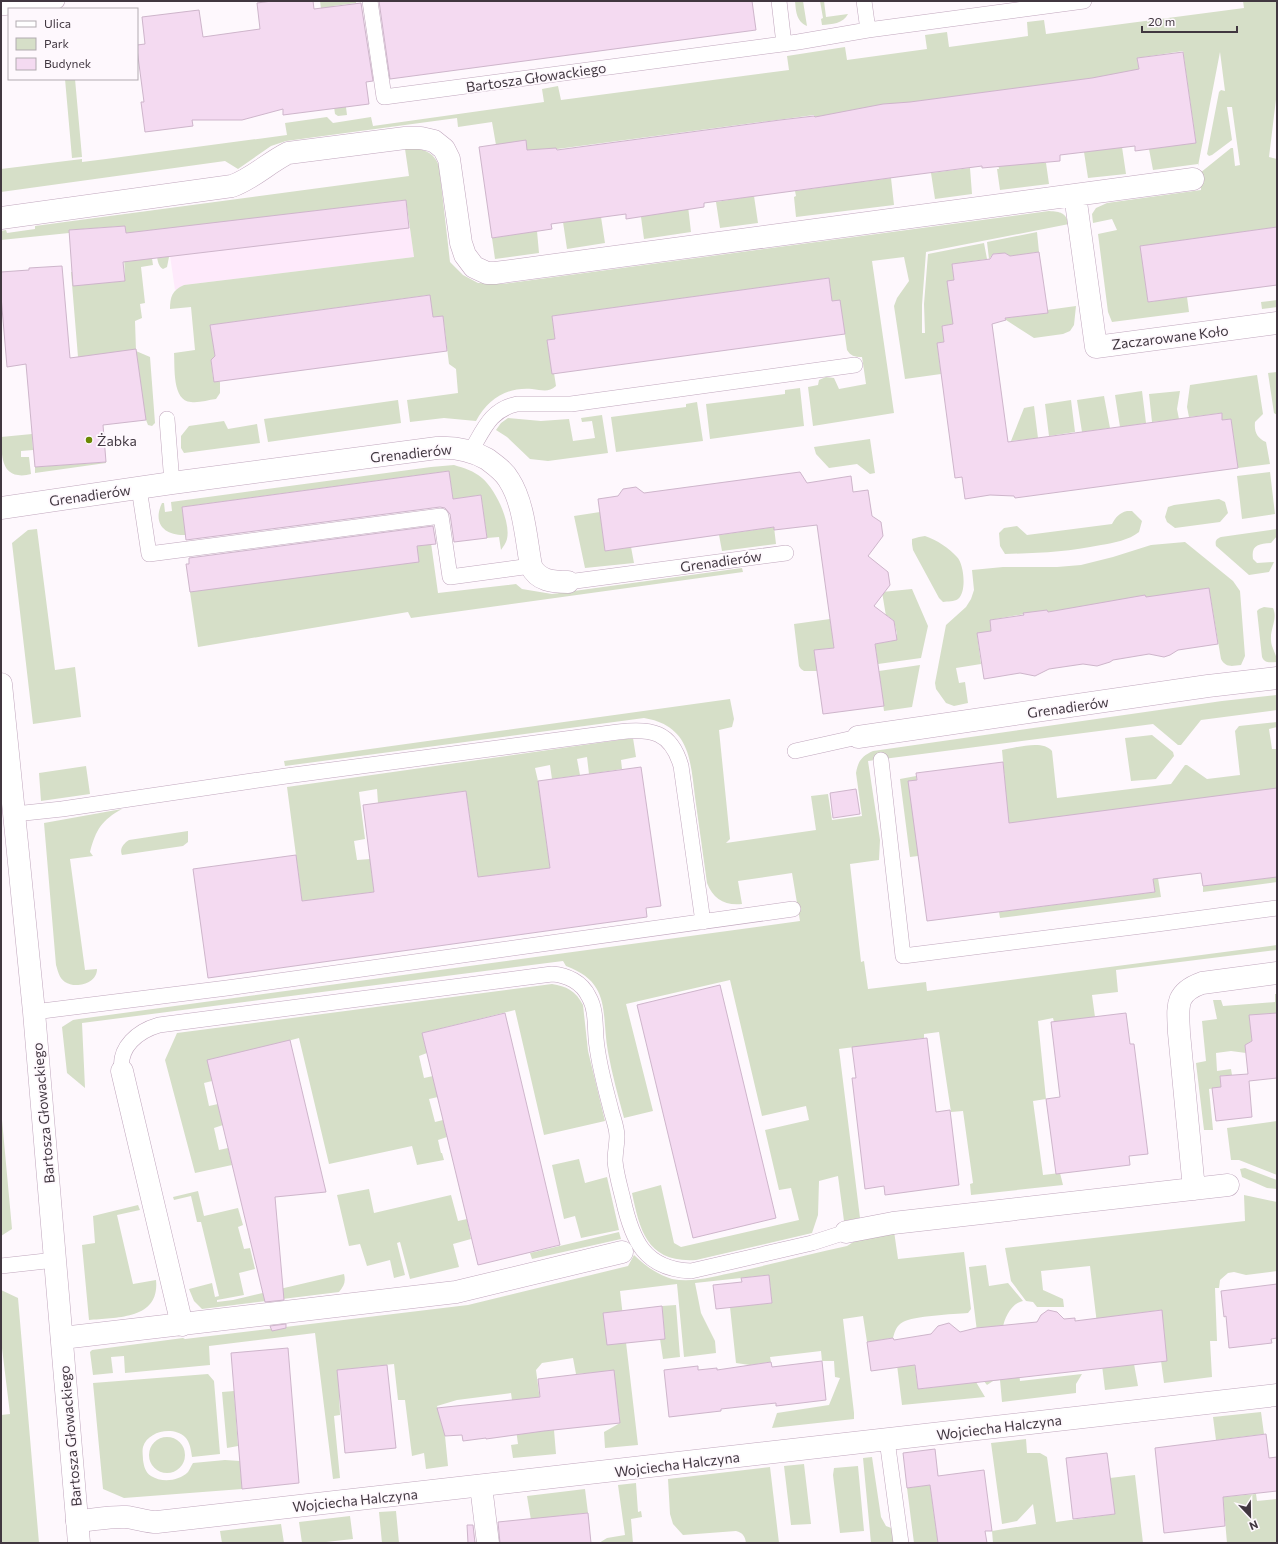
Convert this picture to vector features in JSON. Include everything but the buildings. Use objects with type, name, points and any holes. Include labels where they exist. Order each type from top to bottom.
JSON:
[{"type":"street","points":[[1,218],[232,186],[242,183],[277,159],[288,154],[405,138],[421,138],[434,141],[447,154],[451,171],[462,249],[468,261],[474,267],[487,273],[1193,179]]},
{"type":"street","name":"Zaczarowane Koło","points":[[1075,194],[1096,347],[1277,323]]},
{"type":"street","name":"Grenadierów","points":[[1,508],[172,483],[437,448],[459,448],[471,451],[495,465],[509,480],[520,505],[531,566],[536,574],[541,578],[568,582]]},
{"type":"street","name":"Grenadierów","points":[[858,737],[1208,686],[1277,678]]},
{"type":"street","name":"Bartosza Głowackiego","points":[[1,684],[34,1012],[79,1543]]},
{"type":"street","points":[[1194,1189],[1178,1018],[1180,1001],[1184,992],[1192,986],[1211,981],[1277,973]]},
{"type":"street","points":[[122,1071],[182,1325]]},
{"type":"street","points":[[846,1232],[893,1223],[1228,1185]]},
{"type":"street","points":[[62,1338],[456,1292],[622,1252]]},
{"type":"street","name":"Wojciecha Halczyna","points":[[78,1521],[120,1517],[144,1522],[157,1522],[1277,1395]]},
{"type":"street","points":[[481,1486],[488,1543]]},
{"type":"lane","points":[[1,8],[57,1]]},
{"type":"lane","name":"Bartosza Głowackiego","points":[[370,1],[384,97],[784,44],[868,30],[1084,1]]},
{"type":"lane","points":[[779,1],[784,44]]},
{"type":"lane","points":[[864,1],[868,30]]},
{"type":"lane","points":[[471,451],[494,415],[501,409],[517,404],[572,404],[855,365]]},
{"type":"lane","points":[[167,419],[172,483]]},
{"type":"lane","points":[[139,488],[149,554],[441,516],[450,577],[531,566]]},
{"type":"lane","name":"Grenadierów","points":[[568,582],[786,553]]},
{"type":"lane","points":[[15,814],[62,809],[302,774],[618,732],[646,730],[659,734],[669,741],[676,751],[679,759],[683,775],[703,922]]},
{"type":"lane","points":[[795,751],[858,737]]},
{"type":"lane","points":[[881,760],[903,956],[1277,908]]},
{"type":"lane","points":[[34,1012],[227,988],[793,909]]},
{"type":"lane","points":[[122,1071],[121,1061],[123,1052],[132,1040],[143,1031],[159,1025],[552,974],[562,975],[583,987],[594,1010],[598,1054],[617,1136],[615,1160],[627,1218],[641,1249],[656,1261],[674,1269],[691,1270],[812,1244],[846,1232]]},
{"type":"lane","points":[[1,1266],[55,1260]]},
{"type":"lane","points":[[887,1440],[901,1543]]},
{"type":"shaded area","points":[[406,200],[414,257],[184,285],[175,290],[166,228]]},
{"type":"green space","points":[[320,1],[356,1],[356,3],[333,6],[347,115],[338,116],[335,114]]},
{"type":"green space","points":[[795,1],[803,1],[807,26],[799,19],[796,12]]},
{"type":"green space","points":[[820,1],[824,1],[826,17],[848,14],[840,22],[822,25],[821,19],[823,18]]},
{"type":"green space","points":[[1243,1],[1277,1],[1277,91],[1269,157],[1277,159],[1277,227],[1141,246],[1148,302],[1187,297],[1189,312],[1112,322],[1108,312],[1098,234],[1117,230],[1112,219],[1093,223],[1092,214],[1096,208],[1107,203],[1201,190],[1200,173],[1231,148],[1233,148],[1235,166],[1240,165],[1232,107],[1227,107],[1232,140],[1212,155],[1209,156],[1207,154],[1219,92],[1221,90],[1225,91],[1220,52],[1198,166],[1198,164],[1153,170],[1149,149],[1196,142],[1183,51],[1137,58],[1139,72],[852,110],[862,182],[891,178],[894,205],[796,217],[794,197],[796,196],[795,191],[824,187],[814,115],[527,153],[496,145],[492,122],[458,127],[457,118],[286,141],[271,146],[238,169],[225,161],[1,192],[1,169],[82,159],[82,162],[287,135],[285,123],[327,117],[333,123],[371,117],[373,126],[544,102],[542,89],[558,86],[561,100],[789,70],[787,56],[845,47],[847,60],[927,49],[925,35],[947,32],[949,47],[1028,36],[1027,22],[1044,20],[1046,34],[1244,8]]},
{"type":"green space","points":[[65,80],[75,80],[82,157],[72,158]]},
{"type":"green space","points":[[1122,147],[1126,174],[1088,178],[1084,152]]},
{"type":"green space","points":[[410,148],[424,150],[431,154],[437,161],[439,166],[450,262],[463,275],[478,283],[502,284],[1049,211],[1062,213],[1066,217],[1069,224],[926,252],[922,305],[922,333],[925,333],[924,304],[928,254],[984,243],[987,259],[952,264],[954,280],[953,324],[942,326],[944,342],[937,343],[941,374],[905,379],[894,306],[897,298],[909,281],[904,257],[872,261],[894,413],[813,426],[808,387],[818,385],[819,380],[826,377],[834,378],[839,389],[866,384],[862,357],[853,356],[847,350],[840,301],[832,301],[829,278],[552,316],[555,339],[547,340],[552,373],[554,373],[556,386],[550,390],[523,389],[506,392],[486,406],[476,421],[444,418],[410,422],[407,400],[458,393],[456,369],[449,364],[443,316],[433,317],[429,295],[211,325],[215,356],[211,360],[213,377],[220,382],[220,393],[216,399],[197,402],[185,400],[180,396],[175,374],[174,353],[195,350],[191,307],[170,309],[172,294],[184,285],[414,257],[406,200],[166,229],[169,257],[167,267],[163,269],[158,262],[157,257],[157,244],[160,229],[145,231],[147,246],[150,245],[153,265],[141,267],[145,303],[140,304],[142,318],[135,321],[136,351],[150,357],[155,423],[152,426],[148,425],[146,420],[78,357],[71,272],[100,269],[102,283],[125,281],[124,252],[128,252],[125,226],[69,230],[69,233],[1,240],[1,231],[6,230],[7,233],[35,229],[35,226],[409,176],[405,149]]},
{"type":"green space","points":[[1043,158],[1044,163],[1046,163],[1049,184],[1000,190],[997,169],[999,169],[998,164]]},
{"type":"green space","points":[[970,168],[972,194],[935,199],[931,173]]},
{"type":"green space","points":[[754,196],[758,223],[720,228],[716,202]]},
{"type":"green space","points":[[688,206],[691,232],[644,239],[641,217],[643,217],[642,212]]},
{"type":"green space","points":[[601,217],[605,243],[567,249],[563,222]]},
{"type":"green space","points":[[537,231],[539,253],[495,259],[492,238]]},
{"type":"green space","points":[[1037,232],[1039,252],[1010,256],[1005,253],[993,254],[989,259],[987,242]]},
{"type":"green space","points":[[1277,300],[1277,307],[1262,309],[1261,302]]},
{"type":"green space","points":[[1076,306],[1074,325],[1070,331],[1063,334],[1034,338],[1005,318],[1047,313],[1047,310]]},
{"type":"green space","points":[[1277,372],[1277,415],[1274,413],[1268,373]]},
{"type":"green space","points":[[1257,375],[1263,414],[1255,422],[1255,429],[1258,437],[1266,442],[1270,464],[1238,468],[1231,419],[1222,420],[1222,413],[1189,417],[1187,407],[1190,385]]},
{"type":"green space","points":[[800,388],[804,426],[710,439],[706,404],[785,394],[785,390]]},
{"type":"green space","points":[[1142,391],[1146,423],[1120,427],[1115,395]]},
{"type":"green space","points":[[1180,391],[1177,409],[1179,419],[1152,422],[1149,394]]},
{"type":"green space","points":[[1104,396],[1110,428],[1082,432],[1077,400]]},
{"type":"green space","points":[[398,400],[401,423],[268,442],[264,419]]},
{"type":"green space","points":[[1071,400],[1075,432],[1049,436],[1045,404]]},
{"type":"green space","points":[[697,402],[703,441],[616,452],[611,417],[686,407],[686,404]]},
{"type":"green space","points":[[1034,406],[1038,438],[1011,441],[1024,408]]},
{"type":"green space","points":[[602,415],[608,453],[548,461],[530,459],[507,437],[496,430],[501,423],[508,418],[541,421],[569,419],[573,441],[595,438],[592,421],[582,422],[581,418]]},
{"type":"green space","points":[[224,421],[228,429],[257,424],[260,443],[184,453],[181,448],[181,436],[189,426]]},
{"type":"green space","points":[[32,434],[33,450],[21,451],[21,457],[29,457],[31,474],[18,475],[12,473],[5,466],[3,460],[1,437]]},
{"type":"green space","points":[[870,439],[875,473],[870,474],[857,464],[829,468],[816,454],[814,447]]},
{"type":"green space","points":[[106,463],[35,473],[35,467]]},
{"type":"green space","points":[[454,465],[469,470],[482,478],[497,497],[507,523],[508,532],[507,540],[501,550],[499,537],[487,538],[481,495],[453,499],[449,471],[182,507],[186,535],[179,535],[167,531],[160,523],[159,510],[162,503],[164,503],[165,512],[172,511],[171,502]]},
{"type":"green space","points":[[1270,472],[1275,514],[1242,519],[1237,476]]},
{"type":"green space","points":[[1219,499],[1225,502],[1228,513],[1220,522],[1175,528],[1167,522],[1165,517],[1168,507],[1174,505]]},
{"type":"green space","points":[[1127,511],[1132,511],[1142,521],[1139,532],[1121,541],[1077,549],[1030,553],[1005,554],[1000,546],[999,533],[1004,528],[1017,526],[1027,535],[1112,524],[1118,516]]},
{"type":"green space","points":[[600,512],[605,550],[631,547],[634,563],[585,568],[574,516]]},
{"type":"green space","points":[[774,527],[776,544],[722,551],[719,535]]},
{"type":"green space","points":[[37,529],[55,670],[75,667],[81,717],[33,724],[12,543],[28,530]]},
{"type":"green space","points":[[1277,529],[1277,536],[1271,543],[1256,546],[1253,551],[1253,559],[1257,563],[1274,562],[1269,572],[1249,575],[1216,546],[1216,540],[1221,537]]},
{"type":"green space","points":[[415,534],[431,543],[438,593],[516,584],[522,589],[552,594],[742,568],[743,572],[411,618],[408,612],[198,647],[190,592]]},
{"type":"green space","points":[[925,536],[947,547],[957,557],[964,578],[963,590],[958,599],[943,602],[939,598],[913,550],[912,539]]},
{"type":"green space","points":[[1185,542],[1233,581],[1240,591],[1245,656],[1241,665],[1227,665],[1221,659],[1209,588],[1048,612],[1047,610],[990,620],[991,631],[977,634],[981,664],[956,668],[959,683],[965,682],[968,703],[954,706],[946,703],[936,689],[935,683],[946,625],[966,607],[971,599],[974,590],[972,570],[1003,567],[1057,567],[1081,565],[1151,545]]},
{"type":"green space","points":[[912,589],[928,626],[921,658],[878,664],[875,644],[891,641],[897,634],[894,621],[886,616],[882,592]]},
{"type":"green space","points":[[1264,607],[1273,608],[1275,616],[1271,640],[1277,662],[1266,662],[1262,657],[1257,611]]},
{"type":"green space","points":[[830,619],[834,648],[814,650],[818,671],[804,671],[799,666],[794,624]]},
{"type":"green space","points":[[920,665],[912,707],[884,711],[879,671]]},
{"type":"green space","points":[[1277,695],[1277,710],[1201,720],[1181,745],[1178,745],[1153,724],[868,761],[880,840],[879,860],[850,864],[861,962],[864,961],[868,989],[926,982],[927,991],[1277,945],[1277,950],[1116,970],[1118,992],[1092,995],[1095,1017],[1054,1022],[1053,1018],[1038,1021],[1046,1099],[1033,1101],[1043,1175],[1060,1173],[1063,1185],[971,1195],[970,1184],[973,1183],[963,1111],[951,1112],[939,1032],[924,1034],[924,1038],[839,1049],[860,1218],[844,1221],[838,1176],[819,1181],[818,1215],[812,1233],[696,1260],[680,1260],[667,1256],[657,1250],[649,1242],[643,1232],[632,1193],[661,1185],[674,1243],[681,1247],[799,1220],[791,1188],[779,1190],[765,1130],[809,1120],[806,1106],[762,1116],[730,980],[626,1004],[653,1111],[624,1118],[615,1085],[606,1038],[604,1012],[598,990],[591,981],[581,973],[566,966],[563,961],[82,1023],[85,1088],[67,1073],[62,1027],[73,1020],[800,921],[792,873],[738,881],[742,904],[730,904],[720,900],[710,889],[707,883],[690,761],[683,742],[675,732],[658,721],[644,718],[285,766],[284,761],[730,699],[734,719],[732,727],[719,730],[730,839],[726,843],[816,830],[811,796],[828,794],[832,820],[862,816],[856,773],[861,759],[873,751],[1222,701]]},
{"type":"green space","points":[[1277,722],[1277,727],[1269,729],[1272,749],[1277,749],[1277,793],[1243,793],[1004,824],[1005,783],[1002,750],[1028,745],[1048,747],[1052,751],[1057,798],[1171,784],[1185,765],[1207,779],[1240,775],[1235,731],[1239,726]]},
{"type":"green space","points":[[1152,735],[1173,752],[1174,756],[1156,779],[1131,781],[1125,738]]},
{"type":"green space","points":[[633,738],[636,757],[621,760],[622,769],[589,774],[587,757],[577,759],[580,775],[552,779],[550,765],[535,768],[550,868],[478,877],[466,791],[378,803],[377,789],[359,792],[365,839],[354,841],[357,860],[370,859],[374,892],[302,901],[287,787]]},
{"type":"green space","points":[[86,766],[90,794],[41,801],[39,773]]},
{"type":"green space","points":[[916,776],[926,855],[910,857],[900,779]]},
{"type":"green space","points":[[122,809],[109,817],[97,831],[90,852],[93,856],[70,859],[85,970],[97,969],[96,974],[90,982],[80,985],[69,984],[61,978],[56,965],[44,823]]},
{"type":"green space","points":[[188,831],[188,842],[183,846],[122,855],[121,853],[122,846],[129,840]]},
{"type":"green space","points":[[1277,877],[1277,882],[1203,892],[1203,886]]},
{"type":"green space","points":[[1158,878],[1161,897],[1000,918],[999,912],[1155,892],[1153,879]]},
{"type":"green space","points":[[552,984],[562,986],[570,990],[577,996],[583,1005],[588,1051],[605,1121],[544,1135],[515,1010],[422,1033],[427,1053],[419,1056],[424,1078],[433,1076],[438,1097],[429,1099],[435,1122],[443,1120],[447,1137],[438,1140],[444,1160],[417,1165],[412,1146],[329,1164],[299,1038],[261,1048],[212,1081],[204,1083],[209,1106],[218,1104],[223,1125],[214,1128],[219,1150],[228,1148],[232,1165],[195,1173],[165,1060],[177,1033]]},
{"type":"green space","points":[[1275,994],[1277,994],[1277,1013],[1250,1016],[1252,1041],[1245,1045],[1246,1053],[1231,1051],[1216,1053],[1217,1071],[1231,1069],[1232,1075],[1220,1076],[1221,1087],[1209,1089],[1213,1130],[1204,1130],[1196,1063],[1206,1061],[1202,1021],[1217,1019],[1213,1000],[1221,1000],[1223,1006],[1275,1002]]},
{"type":"green space","points":[[1,1109],[12,1229],[1,1236]]},
{"type":"green space","points":[[1277,1121],[1277,1175],[1239,1160],[1231,1160],[1227,1128]]},
{"type":"green space","points":[[579,1159],[585,1183],[607,1177],[619,1230],[581,1238],[575,1216],[564,1219],[552,1165]]},
{"type":"green space","points":[[1245,1168],[1277,1180],[1277,1189],[1267,1188],[1242,1177],[1240,1169]]},
{"type":"green space","points":[[369,1189],[374,1213],[451,1195],[458,1221],[467,1219],[471,1239],[453,1244],[459,1267],[410,1279],[400,1242],[397,1243],[405,1275],[394,1278],[390,1260],[367,1266],[360,1244],[349,1246],[337,1195]]},
{"type":"green space","points":[[198,1191],[204,1216],[238,1208],[243,1225],[238,1227],[244,1249],[250,1248],[255,1269],[239,1273],[244,1295],[217,1300],[217,1302],[233,1300],[344,1274],[345,1282],[342,1288],[339,1292],[202,1309],[194,1301],[189,1289],[212,1283],[215,1297],[219,1296],[201,1222],[197,1222],[191,1196],[174,1200],[173,1197]]},
{"type":"green space","points":[[1244,1195],[1277,1202],[1277,1271],[1246,1275],[1234,1272],[1228,1273],[1220,1280],[1219,1288],[1215,1288],[1217,1341],[1210,1341],[1212,1377],[1164,1383],[1161,1361],[1161,1310],[1116,1316],[1122,1366],[1134,1364],[1138,1386],[1105,1390],[1090,1266],[1041,1271],[1043,1290],[1063,1299],[1064,1307],[1037,1307],[1033,1302],[1026,1301],[1011,1281],[1005,1248],[1245,1221]]},
{"type":"green space","points":[[138,1205],[140,1210],[117,1215],[133,1284],[156,1280],[155,1293],[151,1303],[144,1309],[134,1314],[123,1317],[89,1320],[82,1245],[95,1243],[93,1216]]},
{"type":"green space","points":[[894,1231],[898,1259],[964,1252],[971,1309],[968,1313],[908,1320],[897,1327],[893,1338],[867,1342],[863,1316],[843,1319],[854,1419],[772,1428],[777,1413],[829,1405],[840,1378],[835,1377],[834,1361],[822,1361],[821,1351],[770,1357],[771,1362],[750,1365],[736,1363],[730,1307],[772,1303],[769,1275],[695,1283],[701,1313],[715,1341],[716,1353],[684,1357],[677,1284],[620,1291],[638,1445],[605,1448],[604,1432],[620,1423],[614,1371],[576,1374],[573,1358],[542,1363],[536,1370],[544,1431],[554,1430],[556,1454],[513,1458],[511,1445],[518,1444],[511,1393],[457,1400],[437,1406],[445,1436],[448,1466],[426,1469],[424,1453],[412,1456],[405,1400],[398,1400],[394,1364],[338,1370],[340,1415],[334,1416],[340,1478],[333,1479],[315,1333],[209,1346],[210,1365],[125,1373],[124,1356],[111,1357],[113,1373],[93,1375],[90,1352],[92,1350],[468,1305],[628,1266],[634,1255],[652,1269],[672,1279],[688,1280],[704,1278],[750,1269],[847,1246],[855,1241]]},
{"type":"green space","points":[[619,1232],[621,1239],[532,1259],[530,1253]]},
{"type":"green space","points":[[986,1265],[989,1286],[1008,1283],[1023,1301],[1015,1305],[1009,1312],[1003,1328],[1017,1356],[1020,1381],[1082,1374],[1076,1384],[1076,1393],[1002,1402],[1000,1380],[993,1381],[987,1385],[983,1380],[969,1267]]},
{"type":"green space","points":[[1,1290],[18,1298],[39,1543],[1,1543],[1,1415],[10,1414],[1,1340]]},
{"type":"green space","points":[[676,1305],[680,1357],[663,1359],[660,1339],[665,1338],[662,1306]]},
{"type":"green space","points":[[912,1347],[918,1389],[976,1382],[985,1397],[902,1405],[895,1349]]},
{"type":"green space","points":[[208,1374],[214,1381],[220,1454],[192,1457],[191,1449],[185,1437],[174,1432],[161,1432],[150,1437],[143,1447],[144,1467],[147,1473],[155,1478],[160,1480],[170,1480],[184,1475],[188,1472],[193,1463],[225,1460],[240,1461],[242,1489],[124,1498],[103,1489],[93,1383]]},
{"type":"green space","points":[[234,1391],[238,1446],[227,1448],[222,1392]]},
{"type":"green space","points":[[1261,1412],[1264,1434],[1216,1440],[1213,1417]]},
{"type":"green space","points":[[167,1437],[177,1440],[182,1445],[185,1455],[182,1465],[177,1470],[167,1473],[157,1470],[152,1465],[149,1455],[152,1445],[157,1440]]},
{"type":"green space","points":[[1026,1439],[1027,1453],[1040,1453],[1047,1457],[1056,1522],[1114,1514],[1110,1478],[1135,1475],[1143,1543],[993,1543],[992,1531],[1036,1524],[1033,1504],[1017,1521],[1002,1524],[991,1443]]},
{"type":"green space","points":[[872,1457],[881,1517],[886,1526],[894,1529],[896,1543],[871,1543],[863,1458]]},
{"type":"green space","points":[[804,1464],[811,1524],[791,1525],[784,1466]]},
{"type":"green space","points":[[858,1466],[864,1531],[840,1533],[833,1475],[834,1468]]},
{"type":"green space","points":[[770,1467],[779,1543],[746,1543],[743,1535],[736,1531],[683,1535],[673,1524],[670,1514],[668,1479]]},
{"type":"green space","points":[[636,1483],[638,1512],[641,1511],[642,1517],[631,1519],[633,1543],[599,1543],[607,1538],[625,1535],[618,1485]]},
{"type":"green space","points":[[930,1485],[938,1543],[914,1543],[907,1488]]},
{"type":"green space","points":[[585,1489],[588,1513],[558,1516],[532,1526],[527,1496]]},
{"type":"green space","points":[[1256,1494],[1257,1501],[1277,1499],[1277,1543],[1227,1543],[1223,1497]]},
{"type":"green space","points":[[396,1511],[399,1543],[382,1543],[379,1512]]},
{"type":"green space","points":[[350,1516],[353,1539],[302,1543],[299,1522]]},
{"type":"green space","points":[[281,1524],[284,1543],[222,1543],[220,1531]]},
{"type":"place","name":"Żabka","points":[[89,440]]}]
